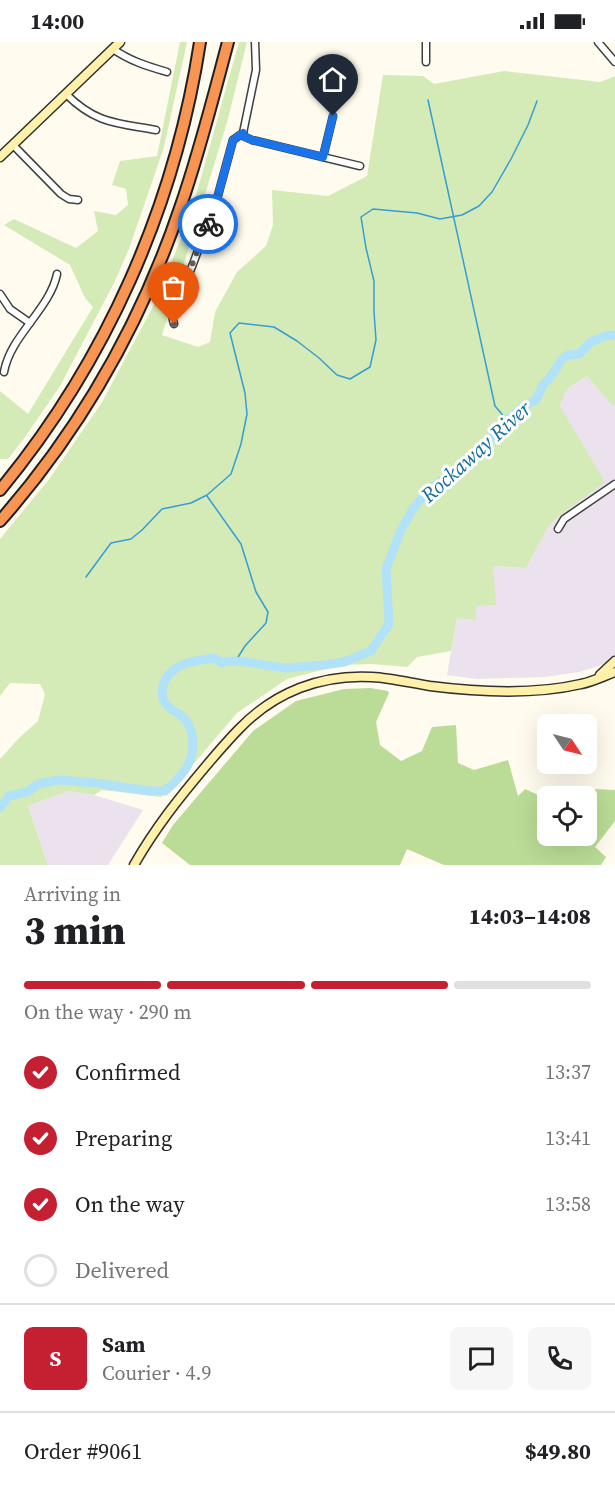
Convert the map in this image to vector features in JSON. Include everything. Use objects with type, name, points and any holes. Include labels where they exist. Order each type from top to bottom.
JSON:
[{"type":"highway","points":[[0,490],[47,428],[79,379],[108,328],[129,284],[168,179],[188,108],[200,42]]},
{"type":"highway","points":[[0,521],[64,440],[106,372],[134,320],[151,284],[180,209],[228,42]]},
{"type":"main road","points":[[0,157],[116,45]]},
{"type":"main road","points":[[597,679],[615,661]]},
{"type":"main road","points":[[134,865],[175,802],[230,738],[265,706],[290,692],[317,682],[345,677],[374,677],[458,689],[522,690],[583,684],[615,672]]},
{"type":"street","points":[[255,42],[256,70],[243,136],[360,166]]},
{"type":"street","points":[[426,42],[426,62]]},
{"type":"street","points":[[598,42],[615,62]]},
{"type":"street","points":[[116,45],[126,58],[166,72]]},
{"type":"street","points":[[66,94],[81,109],[110,122],[156,130]]},
{"type":"street","points":[[323,157],[333,116]]},
{"type":"street","points":[[174,324],[172,316],[194,264],[217,199],[231,145],[235,137],[243,133]]},
{"type":"street","points":[[13,145],[61,194],[69,199],[78,200]]},
{"type":"street","points":[[4,372],[9,355],[51,291],[57,274]]},
{"type":"street","points":[[0,294],[10,309],[30,323]]},
{"type":"street","points":[[558,529],[564,519],[615,484]]},
{"type":"shaded area","points":[[587,376],[613,405],[615,404],[615,661],[579,672],[545,677],[477,679],[447,675],[457,618],[476,606],[493,566],[526,568],[548,527],[560,515],[560,406],[567,389]]},
{"type":"shaded area","points":[[68,791],[94,795],[143,810],[108,865],[48,865],[28,806]]},
{"type":"green space","points":[[180,42],[187,42],[164,147],[129,249],[114,283],[60,386],[8,459],[0,459],[0,391],[28,414],[93,307],[85,298],[70,265],[4,225],[14,219],[76,248],[98,231],[94,211],[116,215],[128,205],[126,189],[112,185],[120,161],[157,156]]},
{"type":"green space","points":[[239,42],[247,42],[228,119],[162,335],[198,347],[210,342],[215,312],[237,272],[266,246],[273,225],[272,190],[328,196],[367,176],[383,75],[423,76],[434,84],[504,71],[600,82],[615,76],[615,404],[613,406],[587,376],[567,389],[560,406],[605,482],[560,515],[548,527],[526,568],[493,566],[496,605],[476,606],[476,620],[457,618],[451,651],[417,657],[407,667],[372,664],[341,665],[287,679],[237,713],[167,795],[167,791],[161,797],[102,790],[94,795],[68,791],[28,806],[48,865],[0,865],[0,759],[38,721],[45,694],[40,684],[10,683],[0,696],[0,539],[50,478],[102,402],[157,299],[191,213]]},
{"type":"green space","points":[[370,688],[388,691],[376,722],[380,745],[401,761],[422,751],[432,727],[456,725],[458,763],[474,770],[508,760],[518,796],[525,789],[537,794],[537,846],[596,846],[606,857],[601,865],[444,865],[407,849],[400,865],[190,865],[162,843],[173,825],[253,731],[296,701],[344,689]]},
{"type":"green space","points":[[597,789],[615,790],[615,821],[597,844]]},
{"type":"waterway","points":[[428,100],[495,406],[506,419]]},
{"type":"waterway","points":[[86,577],[111,543],[131,539],[162,509],[191,503],[207,495],[231,474],[241,444],[247,414],[245,393],[230,333],[239,323],[274,327],[297,341],[337,375],[350,379],[370,367],[376,340],[374,281],[361,217],[373,209],[417,213],[440,219],[462,215],[479,206],[492,192],[511,159],[537,101]]},
{"type":"waterway","name":"Rockaway River","points":[[0,808],[9,796],[27,792],[38,784],[59,780],[165,791],[184,771],[192,752],[189,725],[183,717],[166,704],[162,694],[167,676],[185,664],[215,658],[222,663],[246,662],[285,668],[344,662],[371,651],[389,624],[386,569],[401,530],[413,509],[428,490],[479,451],[491,439],[498,427],[524,406],[536,400],[543,385],[562,359],[568,355],[579,354],[591,342],[605,336],[615,335]]},
{"type":"waterway","points":[[207,496],[241,544],[256,592],[268,612],[266,623],[245,646],[235,662]]},
{"type":"way so far","points":[[174,324],[172,316],[208,224]]},
{"type":"route","points":[[208,224],[235,137],[243,133],[243,136],[252,140],[323,157],[333,116]]}]
